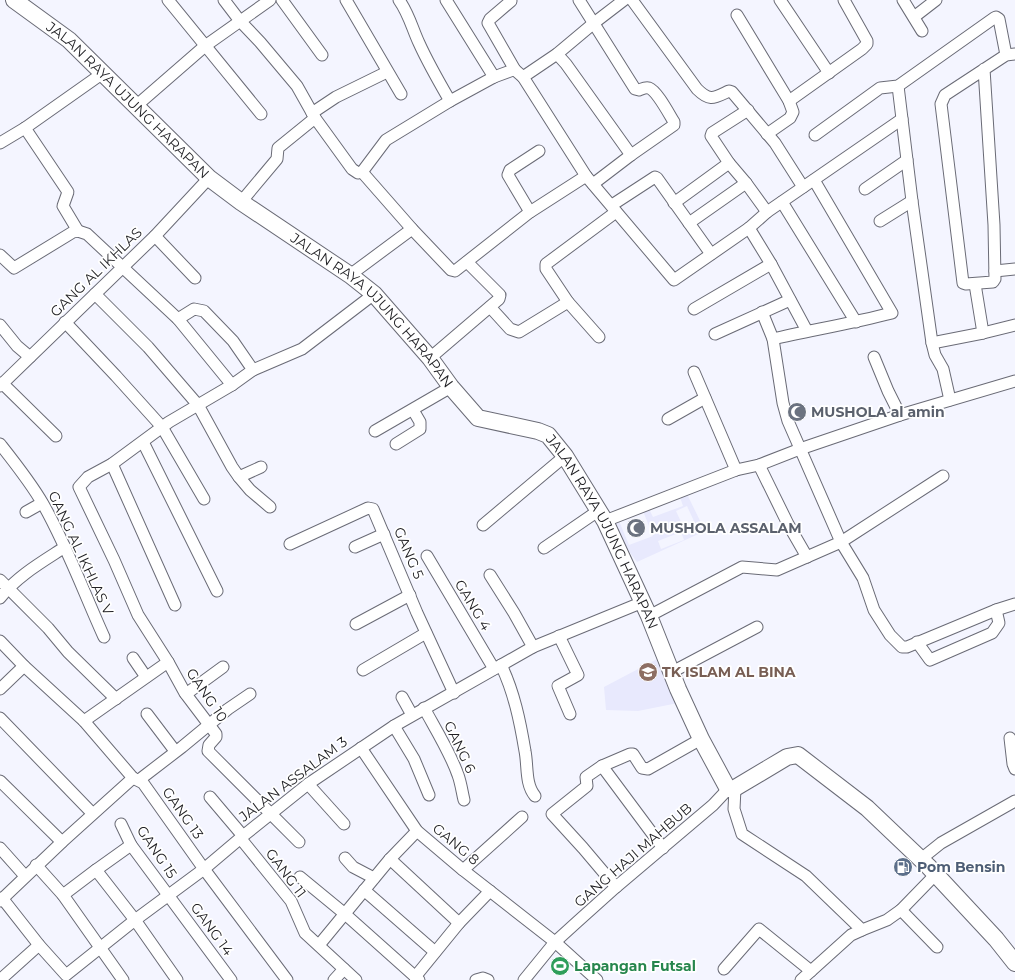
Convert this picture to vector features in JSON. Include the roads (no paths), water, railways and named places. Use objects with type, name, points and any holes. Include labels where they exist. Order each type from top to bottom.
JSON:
[{"type":"street","name":"JALAN RAYA UJUNG HARAPAN","points":[[14,0],[69,40],[209,178],[241,202],[350,275],[374,294],[430,358],[451,387],[478,418],[538,430],[548,435],[565,456],[602,516],[646,609],[678,689],[701,740],[732,788]]},
{"type":"street","points":[[168,0],[261,114]]},
{"type":"street","points":[[224,0],[240,21],[297,86],[313,116],[352,169],[358,173],[362,172],[412,229],[451,270],[455,271],[530,212],[590,180],[631,155],[674,125],[674,122],[658,96],[650,89],[636,89],[579,0]]},
{"type":"street","points":[[136,106],[205,46],[270,0]]},
{"type":"street","points":[[282,0],[322,55]]},
{"type":"street","points":[[346,0],[401,94]]},
{"type":"street","points":[[400,0],[409,15],[426,58],[450,101]]},
{"type":"street","points":[[446,0],[494,77]]},
{"type":"street","points":[[362,172],[386,140],[450,101],[494,77],[519,73],[556,54],[594,22],[624,0]]},
{"type":"street","points":[[632,0],[697,89],[709,99],[729,91],[732,92],[775,143],[804,187]]},
{"type":"street","points":[[780,0],[829,73]]},
{"type":"street","points":[[789,101],[867,44],[867,41],[844,0]]},
{"type":"street","points":[[903,0],[922,31]]},
{"type":"street","points":[[914,17],[936,0]]},
{"type":"street","points":[[513,3],[490,19],[488,23],[519,73],[590,180],[674,280],[749,228],[767,212],[902,119]]},
{"type":"street","points":[[737,15],[789,101],[793,112],[790,118],[767,134]]},
{"type":"street","points":[[815,135],[880,88],[898,86],[994,18],[996,17],[999,19],[1010,54],[984,69],[945,95],[941,104],[963,283],[975,284],[994,281],[994,225],[984,69]]},
{"type":"street","points":[[556,54],[566,64],[631,155]]},
{"type":"street","points":[[241,202],[277,159],[278,148],[313,116],[336,97],[387,72]]},
{"type":"street","points":[[0,143],[25,128],[103,73]]},
{"type":"street","points":[[898,86],[912,201],[932,343],[935,355],[943,369],[950,400]]},
{"type":"street","points":[[748,110],[712,133],[711,136],[729,163],[746,182],[767,212]]},
{"type":"street","points":[[25,128],[68,192],[63,206],[78,231]]},
{"type":"street","points":[[530,212],[508,174],[510,170],[539,151]]},
{"type":"street","points":[[865,188],[907,160]]},
{"type":"street","points":[[674,203],[729,163]]},
{"type":"street","points":[[599,337],[568,302],[546,269],[546,264],[614,208],[656,177],[711,254]]},
{"type":"street","name":"GANG AL IKHLAS","points":[[1,384],[123,268],[209,178]]},
{"type":"street","points":[[773,339],[892,313],[814,180]]},
{"type":"street","points":[[689,223],[746,182]]},
{"type":"street","points":[[880,221],[912,201]]},
{"type":"street","points":[[782,202],[856,322]]},
{"type":"street","points":[[749,228],[771,264],[807,331]]},
{"type":"street","points":[[350,275],[412,229]]},
{"type":"street","points":[[0,255],[14,268],[73,232],[78,231],[87,234],[178,319],[232,385]]},
{"type":"street","points":[[155,236],[195,278]]},
{"type":"street","points":[[430,358],[499,299],[500,295],[467,262]]},
{"type":"street","points":[[694,309],[771,264]]},
{"type":"street","points":[[995,271],[1015,269]]},
{"type":"street","points":[[975,284],[983,333]]},
{"type":"street","points":[[95,294],[148,347],[198,405],[232,467],[250,490],[270,508]]},
{"type":"street","points":[[175,605],[112,464],[162,427],[232,385],[253,370],[302,349],[374,294]]},
{"type":"street","points":[[715,334],[790,300]]},
{"type":"street","points":[[490,307],[510,329],[519,332],[568,302]]},
{"type":"street","points":[[178,319],[194,309],[204,311],[233,341],[253,370]]},
{"type":"street","points":[[762,312],[773,339],[783,403],[788,421],[841,542],[864,578],[874,610],[890,635],[902,647],[907,647],[996,610],[1015,604]]},
{"type":"street","points":[[65,322],[162,427],[204,499]]},
{"type":"street","points":[[0,325],[17,346],[30,357]]},
{"type":"street","points":[[932,343],[1015,325]]},
{"type":"street","points":[[874,357],[900,415]]},
{"type":"street","points":[[694,372],[736,470]]},
{"type":"street","points":[[544,548],[602,516],[900,415],[1015,381]]},
{"type":"street","points":[[1,384],[56,436]]},
{"type":"street","points":[[375,431],[451,387]]},
{"type":"street","points":[[668,418],[705,398]]},
{"type":"street","points":[[396,444],[420,429],[420,422],[412,410]]},
{"type":"street","points":[[143,442],[217,591]]},
{"type":"street","name":"GANG AL IKHLAS V","points":[[0,444],[13,460],[42,503],[65,547],[104,637]]},
{"type":"street","points":[[483,525],[565,456]]},
{"type":"street","name":"GANG 10","points":[[112,464],[88,477],[79,485],[79,488],[114,560],[138,615],[168,662],[186,694],[216,734],[216,737],[209,745],[208,751],[271,814]]},
{"type":"street","points":[[759,464],[788,524],[807,557]]},
{"type":"street","points":[[239,477],[261,467]]},
{"type":"street","name":"JALAN ASSALAM 3","points":[[1,899],[68,977],[135,920],[204,869],[308,784],[394,726],[424,708],[454,693],[533,647],[559,636],[646,609],[742,567],[777,570],[841,542],[943,476]]},
{"type":"street","points":[[26,512],[42,503]]},
{"type":"street","name":"GANG 5","points":[[290,544],[368,508],[373,509],[426,633],[454,693]]},
{"type":"street","points":[[355,547],[384,534]]},
{"type":"street","points":[[0,598],[4,584],[30,570],[65,547]]},
{"type":"street","name":"GANG 4","points":[[427,556],[498,667],[514,697],[526,753],[530,788],[535,796]]},
{"type":"street","points":[[490,576],[514,613],[533,647]]},
{"type":"street","points":[[4,584],[59,640],[68,652],[116,699]]},
{"type":"street","points":[[356,624],[410,595]]},
{"type":"street","points":[[917,642],[930,660],[992,633],[999,622],[996,610]]},
{"type":"street","points":[[672,672],[757,627]]},
{"type":"street","points":[[363,670],[426,633]]},
{"type":"street","points":[[559,636],[578,675],[558,686],[570,714]]},
{"type":"street","name":"GANG 13","points":[[0,641],[24,666],[84,721],[136,779],[143,783],[204,869],[287,980]]},
{"type":"street","points":[[133,658],[146,677]]},
{"type":"street","points":[[84,721],[168,662]]},
{"type":"street","points":[[0,689],[24,666]]},
{"type":"street","points":[[186,694],[223,667]]},
{"type":"street","points":[[1,899],[92,813],[228,709],[250,694]]},
{"type":"street","points":[[402,697],[412,715]]},
{"type":"street","name":"GANG 6","points":[[424,708],[454,765],[459,777],[464,800]]},
{"type":"street","points":[[147,714],[175,751]]},
{"type":"street","points":[[0,718],[92,813]]},
{"type":"street","points":[[394,726],[414,759],[429,795]]},
{"type":"street","points":[[1010,738],[1012,764],[1015,769]]},
{"type":"street","points":[[616,887],[552,814],[587,786],[586,777],[602,766],[633,754],[642,768],[648,768],[701,740]]},
{"type":"street","name":"GANG 8","points":[[361,748],[417,831],[463,870],[555,942],[597,980]]},
{"type":"street","points":[[862,930],[806,876],[742,834],[734,809],[732,788],[787,757],[798,755],[867,808],[936,874],[996,939],[1015,963]]},
{"type":"street","points":[[602,766],[663,848]]},
{"type":"street","points":[[0,781],[62,842]]},
{"type":"street","points":[[308,784],[344,824]]},
{"type":"street","name":"GANG HAJI MAHBUB","points":[[524,980],[555,942],[616,887],[732,788]]},
{"type":"street","name":"GANG 11","points":[[210,797],[291,901],[305,933],[356,980]]},
{"type":"street","points":[[920,859],[941,843],[1015,801]]},
{"type":"street","points":[[271,814],[300,842]]},
{"type":"street","points":[[463,870],[522,817]]},
{"type":"street","name":"GANG 15","points":[[121,824],[131,845],[169,896]]},
{"type":"street","points":[[319,945],[390,859],[417,831]]},
{"type":"street","points":[[63,896],[131,845]]},
{"type":"street","points":[[0,848],[25,876]]},
{"type":"street","points":[[345,858],[353,867],[374,878]]},
{"type":"street","points":[[390,859],[459,923]]},
{"type":"street","points":[[36,865],[63,896],[123,980]]},
{"type":"street","points":[[96,870],[135,920],[177,980]]},
{"type":"street","points":[[801,980],[851,935],[887,920],[901,910],[936,874]]},
{"type":"street","points":[[300,877],[345,914],[417,979],[435,952],[459,923],[490,891]]},
{"type":"street","points":[[364,890],[435,952]]},
{"type":"street","name":"GANG 14","points":[[169,896],[231,980]]},
{"type":"street","points":[[901,910],[937,947]]},
{"type":"street","points":[[724,969],[759,929],[811,971]]},
{"type":"street","points":[[1,980],[39,945]]},
{"type":"street","points":[[334,980],[344,969]]},
{"type":"street","points":[[476,980],[483,978],[488,980]]},
{"type":"place","name":"MUSHOLA al amin","points":[[797,412]]},
{"type":"place","name":"MUSHOLA ASSALAM","points":[[636,528]]},
{"type":"place","name":"TK ISLAM AL BINA","points":[[648,672]]},
{"type":"place","name":"Pom Bensin","points":[[903,867]]},
{"type":"place","name":"Lapangan Futsal","points":[[560,966]]}]
